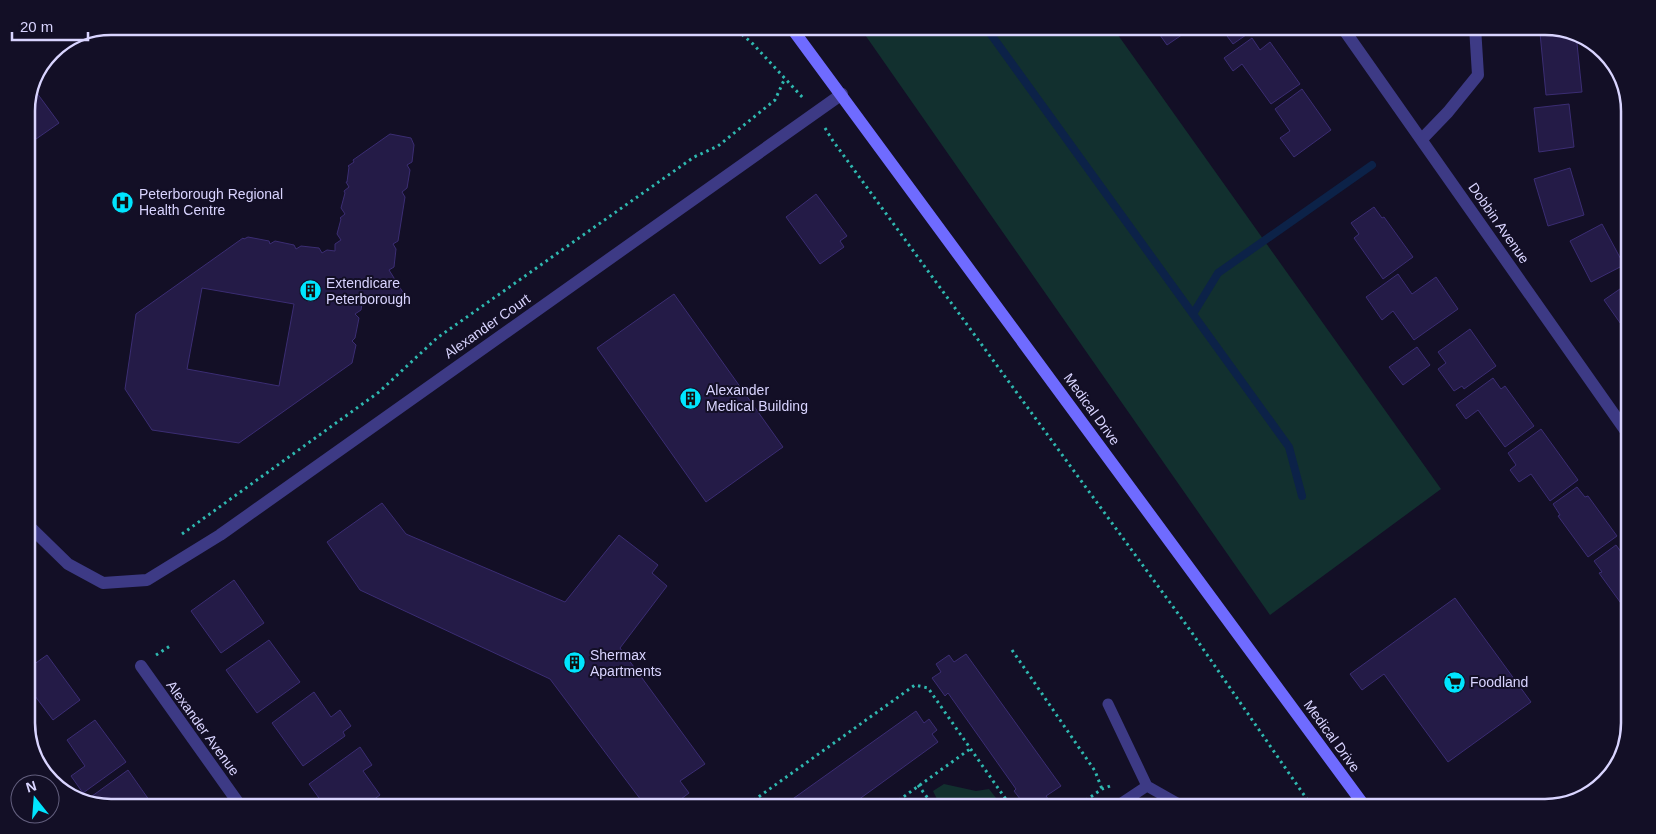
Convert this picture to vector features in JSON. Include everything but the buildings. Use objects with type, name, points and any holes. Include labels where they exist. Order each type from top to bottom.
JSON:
[{"type":"main road","name":"Medical Drive","points":[[797,35],[1359,799]]},
{"type":"street","name":"Dobbin Avenue","points":[[1348,35],[1621,424]]},
{"type":"street","points":[[1422,140],[1478,75],[1476,35]]},
{"type":"street","name":"Alexander Court","points":[[35,532],[68,564],[102,583],[148,580],[220,535],[842,94]]},
{"type":"street","name":"Alexander Avenue","points":[[141,666],[236,799]]},
{"type":"lane","points":[[1108,704],[1147,786],[1170,799]]},
{"type":"lane","points":[[1128,799],[1147,786]]},
{"type":"path","points":[[743,35],[816,112],[832,141],[1190,630],[1308,799]]},
{"type":"path","points":[[176,538],[379,392],[437,338],[495,296],[694,157],[718,146],[776,100],[785,78]]},
{"type":"path","points":[[1012,650],[1095,770],[1102,789]]},
{"type":"path","points":[[755,799],[915,684],[928,688],[1006,799]]},
{"type":"path","points":[[900,799],[970,749]]},
{"type":"path","points":[[918,785],[928,799]]},
{"type":"green space","points":[[865,35],[1118,35],[1441,489],[1270,615]]},
{"type":"green space","points":[[944,784],[976,791],[989,789],[997,799],[937,799],[933,791]]},
{"type":"waterway","points":[[991,35],[1289,447],[1302,496]]},
{"type":"waterway","points":[[1193,314],[1218,273],[1372,165]]},
{"type":"place","name":"Peterborough Regional Health Centre","points":[[123,202]]},
{"type":"place","name":"Extendicare Peterborough","points":[[310,291]]},
{"type":"place","name":"Alexander Medical Building","points":[[690,398]]},
{"type":"place","name":"Shermax Apartments","points":[[574,663]]},
{"type":"place","name":"Foodland","points":[[1454,682]]}]
